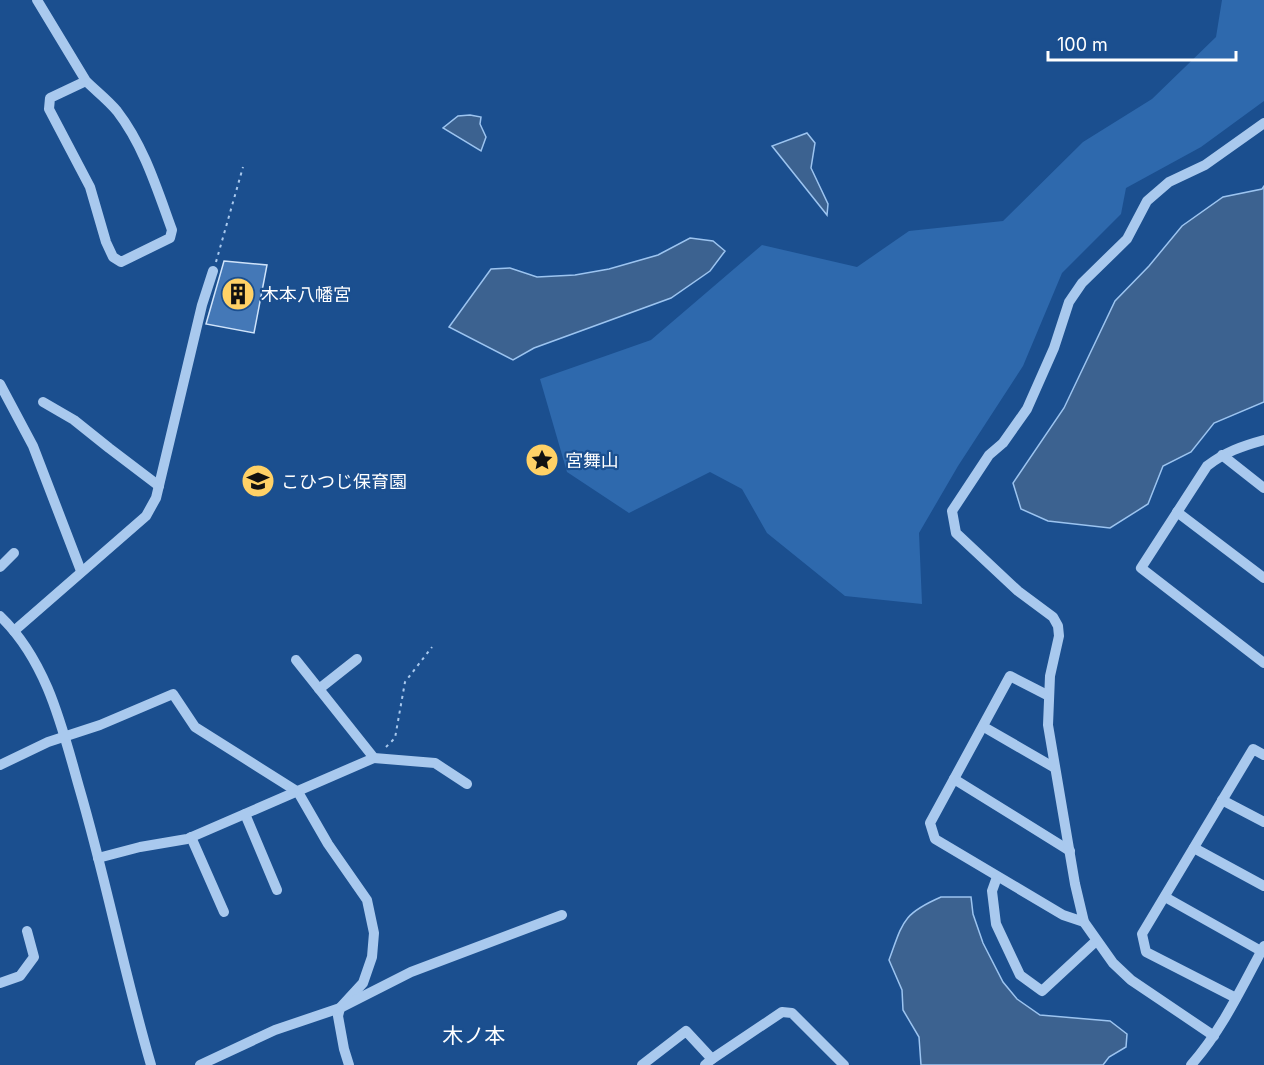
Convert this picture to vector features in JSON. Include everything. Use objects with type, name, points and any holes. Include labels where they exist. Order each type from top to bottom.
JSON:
[{"type":"street","points":[[37,0],[86,81],[116,109],[136,140],[149,167],[171,230],[170,238],[121,262],[113,257],[106,242],[90,187],[49,110],[50,98],[86,81]]},
{"type":"street","points":[[1214,1036],[1131,980],[1096,941],[1084,922],[1079,907],[1048,725],[1050,676],[1059,636],[1053,617],[1018,591],[956,533],[952,512],[989,455],[1003,443],[1027,409],[1049,359],[1069,302],[1082,283],[1127,239],[1147,201],[1169,182],[1205,165],[1264,123]]},
{"type":"street","points":[[14,631],[146,516],[156,498],[202,305],[213,271]]},
{"type":"street","points":[[0,384],[33,446],[81,571]]},
{"type":"street","points":[[43,402],[74,420],[159,486]]},
{"type":"street","points":[[1264,440],[1239,446],[1207,466],[1142,568],[1264,663]]},
{"type":"street","points":[[1222,455],[1264,488]]},
{"type":"street","points":[[1177,512],[1264,578]]},
{"type":"street","points":[[0,567],[14,553]]},
{"type":"street","points":[[1,618],[14,631],[42,675],[53,699],[98,858],[151,1065]]},
{"type":"street","points":[[319,689],[357,659]]},
{"type":"street","points":[[296,660],[374,758]]},
{"type":"street","points":[[1049,696],[1010,676],[930,823],[935,839],[1063,915],[1084,922]]},
{"type":"street","points":[[0,765],[64,736],[100,725],[173,694],[195,727],[298,792],[328,844],[367,900],[374,933],[372,957],[363,982],[340,1008],[338,1016],[349,1065]]},
{"type":"street","points":[[984,727],[1055,768]]},
{"type":"street","points":[[1236,999],[1146,952],[1142,934],[1253,749],[1264,755]]},
{"type":"street","points":[[98,858],[191,837],[374,758],[435,763],[467,784]]},
{"type":"street","points":[[954,779],[1070,851]]},
{"type":"street","points":[[1222,800],[1264,822]]},
{"type":"street","points":[[245,814],[277,890]]},
{"type":"street","points":[[191,837],[224,912]]},
{"type":"street","points":[[1194,848],[1264,886]]},
{"type":"street","points":[[997,877],[992,891],[996,924],[1020,975],[1042,991],[1096,941]]},
{"type":"street","points":[[1165,897],[1263,949],[1214,1036],[1191,1065]]},
{"type":"street","points":[[200,1065],[275,1030],[340,1008],[411,972],[562,915]]},
{"type":"street","points":[[0,983],[20,975],[34,957],[27,931]]},
{"type":"street","points":[[642,1065],[686,1031],[708,1062],[782,1012],[792,1014],[844,1065]]},
{"type":"path","points":[[213,271],[243,166]]},
{"type":"path","points":[[374,758],[395,738],[405,682],[432,647]]},
{"type":"shaded area","points":[[1222,0],[1264,0],[1264,101],[1201,147],[1126,188],[1121,214],[1062,273],[1023,366],[958,466],[919,533],[922,604],[845,596],[767,533],[742,489],[710,472],[629,513],[567,472],[540,379],[651,340],[762,245],[857,267],[909,231],[1003,221],[1083,142],[1152,99],[1216,37]]},
{"type":"shaded area","points":[[458,116],[481,117],[480,124],[486,137],[481,151],[443,128]]},
{"type":"shaded area","points":[[807,133],[815,143],[811,168],[828,204],[827,215],[772,146]]},
{"type":"shaded area","points":[[1264,186],[1264,402],[1214,423],[1191,452],[1163,466],[1148,504],[1110,528],[1048,521],[1021,509],[1013,483],[1064,408],[1115,301],[1149,266],[1182,226],[1223,197],[1262,189]]},
{"type":"shaded area","points":[[690,238],[713,241],[725,251],[710,271],[671,298],[534,348],[513,360],[449,327],[491,269],[510,268],[537,277],[575,275],[609,269],[658,255]]},
{"type":"shaded area","points":[[941,897],[971,897],[973,914],[983,943],[1003,982],[1017,999],[1040,1015],[1110,1021],[1127,1034],[1126,1047],[1109,1057],[1103,1065],[921,1065],[919,1037],[903,1010],[902,990],[889,960],[901,928],[911,914]]},
{"type":"building","name":"木本八幡宮","points":[[224,261],[267,265],[254,333],[206,324]]},
{"type":"place","name":"木本八幡宮","points":[[238,294]]},
{"type":"place","name":"宮舞山","points":[[542,460]]},
{"type":"place","name":"こひつじ保育園","points":[[258,481]]},
{"type":"district","name":"木ノ本","points":[[474,1035]]}]
